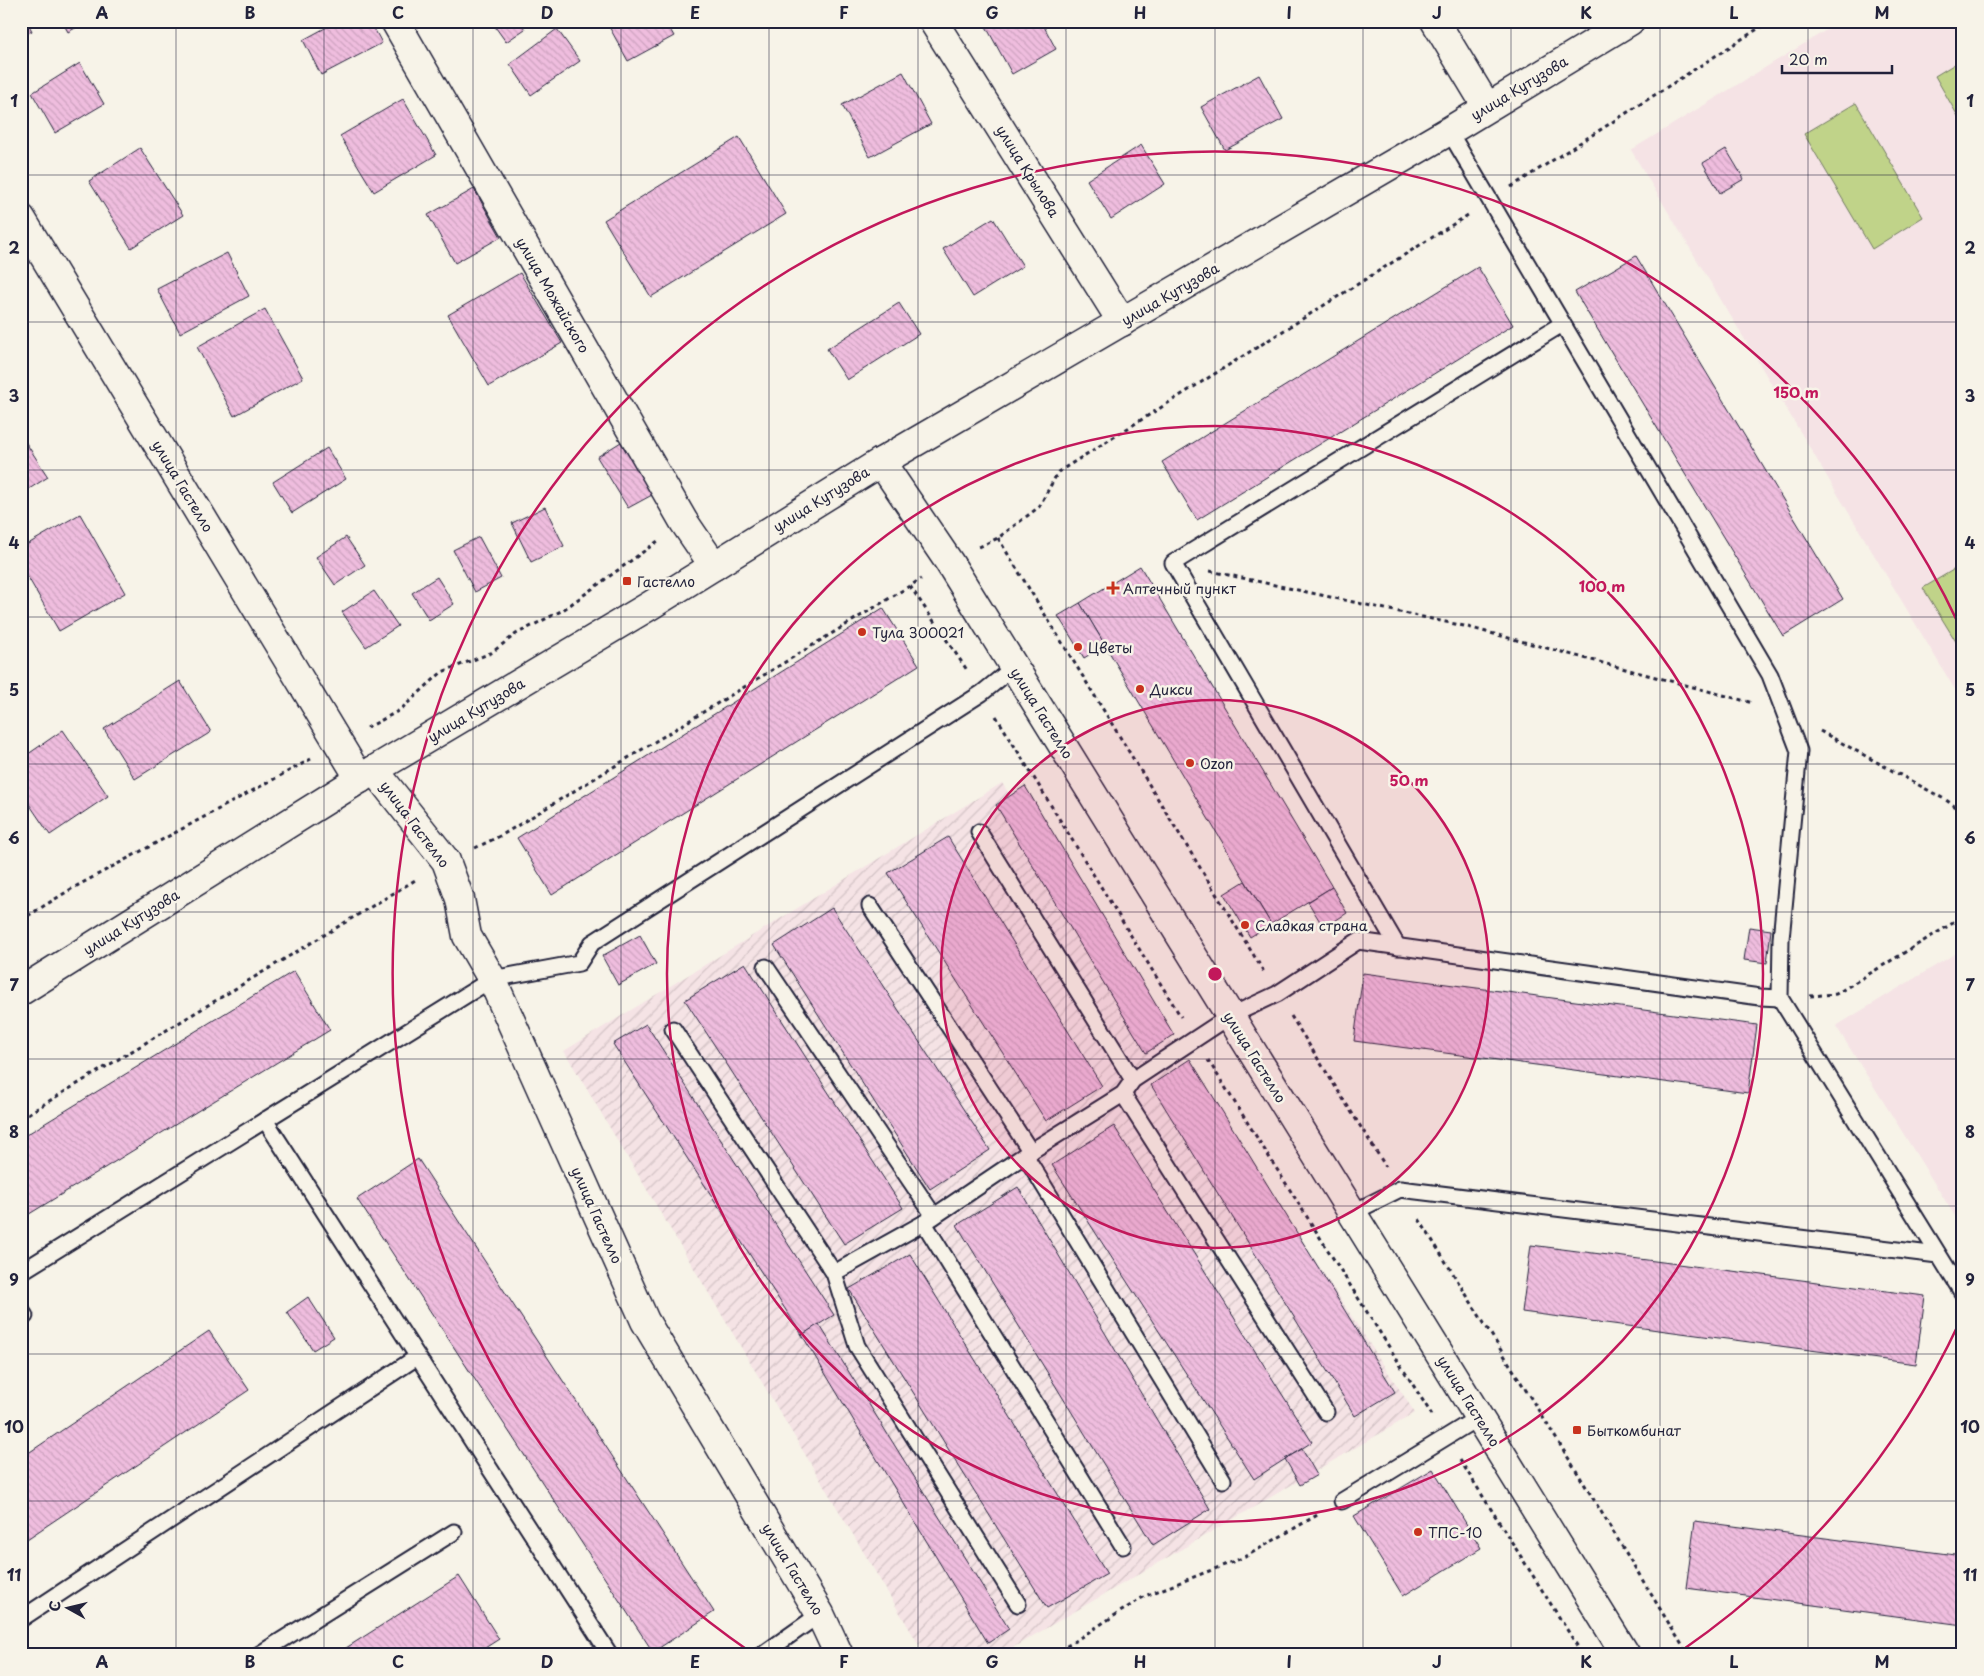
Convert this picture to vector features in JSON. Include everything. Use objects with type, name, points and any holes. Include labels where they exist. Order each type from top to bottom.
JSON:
[{"type":"street","name":"улица Можайского","points":[[395,21],[684,522],[714,566]]},
{"type":"street","name":"улица Крылова","points":[[933,21],[1122,322]]},
{"type":"street","points":[[1435,21],[1487,107]]},
{"type":"street","name":"улица Кутузова","points":[[21,991],[367,775],[634,615],[881,462],[1448,131],[1630,21]]},
{"type":"street","name":"улица Гастелло","points":[[21,218],[367,775],[446,861],[460,899],[467,936],[492,979],[645,1321],[820,1614],[839,1655]]},
{"type":"street","name":"улица Гастелло","points":[[881,462],[949,562],[1626,1655]]},
{"type":"lane","points":[[1448,131],[1770,675],[1799,752],[1781,939],[1780,998],[1963,1294]]},
{"type":"lane","points":[[1398,947],[1173,563],[1562,324]]},
{"type":"lane","points":[[21,1272],[492,979],[579,963],[592,943],[982,693],[1014,668]]},
{"type":"lane","points":[[979,832],[1133,1080]]},
{"type":"lane","points":[[870,906],[1028,1154],[1223,1480]]},
{"type":"lane","points":[[834,1273],[929,1220],[1123,1094],[1133,1080],[1230,1016],[1277,994],[1358,941],[1760,997],[1780,998]]},
{"type":"lane","points":[[766,967],[929,1220],[1123,1546]]},
{"type":"lane","points":[[673,1029],[834,1273],[857,1346],[1018,1604]]},
{"type":"lane","points":[[1123,1094],[1326,1412]]},
{"type":"lane","points":[[265,1120],[416,1357],[610,1655]]},
{"type":"lane","points":[[1352,1213],[1400,1189],[1938,1254]]},
{"type":"lane","points":[[21,1310],[25,1316],[21,1318]]},
{"type":"lane","points":[[21,1618],[416,1357]]},
{"type":"lane","points":[[1342,1501],[1478,1417]]},
{"type":"lane","points":[[258,1655],[454,1532]]},
{"type":"lane","points":[[762,1655],[820,1614]]},
{"type":"path","points":[[21,1118],[446,861],[502,835],[949,562],[998,538],[1040,507],[1058,472],[1489,201],[1770,21]]},
{"type":"path","points":[[998,538],[1277,994],[1578,1472],[1688,1655]]},
{"type":"path","points":[[1173,563],[1464,626],[1784,711],[1946,800],[1963,812]]},
{"type":"path","points":[[910,586],[982,693],[1195,1039],[1583,1655]]},
{"type":"path","points":[[1780,998],[1836,994],[1963,918]]},
{"type":"path","points":[[1054,1655],[1145,1596],[1245,1557],[1342,1501]]},
{"type":"shaded area","points":[[1841,21],[1963,21],[1963,703],[1631,150]]},
{"type":"shaded area","points":[[1002,783],[1415,1413],[1000,1655],[925,1655],[564,1051]]},
{"type":"shaded area","points":[[1963,949],[1963,1229],[1836,1026]]},
{"type":"green space","points":[[1963,59],[1963,125],[1935,76]]},
{"type":"green space","points":[[1856,103],[1923,217],[1872,249],[1804,134]]},
{"type":"green space","points":[[1963,564],[1963,653],[1923,588]]},
{"type":"building","points":[[21,21],[27,21],[32,31],[21,37]]},
{"type":"building","points":[[62,21],[88,21],[68,32]]},
{"type":"building","points":[[338,21],[370,21],[382,43],[321,75],[303,40]]},
{"type":"building","points":[[491,21],[519,21],[525,29],[506,42]]},
{"type":"building","points":[[606,21],[665,21],[674,36],[628,61]]},
{"type":"building","points":[[983,21],[1041,21],[1056,49],[1012,74]]},
{"type":"building","points":[[557,29],[580,61],[531,95],[510,64]]},
{"type":"building","points":[[80,63],[104,104],[55,133],[32,93]]},
{"type":"building","points":[[903,72],[931,124],[870,157],[842,105]]},
{"type":"building","points":[[1259,75],[1283,119],[1225,150],[1201,107]]},
{"type":"building","points":[[403,99],[436,155],[374,192],[340,136]]},
{"type":"building","points":[[739,137],[786,214],[651,297],[604,220]]},
{"type":"building","points":[[1141,145],[1165,184],[1111,219],[1087,180]]},
{"type":"building","points":[[140,148],[183,215],[131,248],[89,181]]},
{"type":"building","points":[[1726,149],[1744,179],[1720,193],[1703,163]]},
{"type":"building","points":[[474,189],[501,237],[455,263],[428,215]]},
{"type":"building","points":[[993,218],[1023,266],[973,297],[943,249]]},
{"type":"building","points":[[227,253],[249,296],[180,333],[157,289]]},
{"type":"building","points":[[1636,256],[1843,599],[1783,636],[1575,292]]},
{"type":"building","points":[[1478,267],[1513,325],[1197,520],[1162,462]]},
{"type":"building","points":[[520,273],[562,343],[489,386],[448,315]]},
{"type":"building","points":[[899,303],[919,334],[847,380],[827,349]]},
{"type":"building","points":[[265,309],[303,378],[234,416],[197,347]]},
{"type":"building","points":[[21,435],[48,477],[21,494]]},
{"type":"building","points":[[621,442],[652,495],[628,508],[597,457]]},
{"type":"building","points":[[327,448],[346,479],[292,513],[273,482]]},
{"type":"building","points":[[545,507],[564,546],[531,562],[512,523]]},
{"type":"building","points":[[80,514],[125,593],[59,631],[21,565],[21,548]]},
{"type":"building","points":[[346,537],[365,565],[335,585],[316,557]]},
{"type":"building","points":[[479,537],[501,578],[475,592],[453,550]]},
{"type":"building","points":[[1140,566],[1332,887],[1271,924],[1080,603]]},
{"type":"building","points":[[437,577],[454,604],[429,620],[412,593]]},
{"type":"building","points":[[374,591],[398,626],[366,647],[342,612]]},
{"type":"building","points":[[1080,603],[1105,645],[1084,658],[1058,616]]},
{"type":"building","points":[[883,608],[919,665],[552,895],[517,838]]},
{"type":"building","points":[[180,681],[211,732],[135,779],[104,729]]},
{"type":"building","points":[[63,730],[108,796],[50,835],[21,792],[21,759]]},
{"type":"building","points":[[1025,786],[1174,1035],[1146,1053],[996,805]]},
{"type":"building","points":[[948,837],[1102,1086],[1046,1121],[888,873]]},
{"type":"building","points":[[1245,881],[1271,924],[1250,937],[1224,894]]},
{"type":"building","points":[[1332,887],[1347,913],[1324,928],[1308,902]]},
{"type":"building","points":[[832,908],[990,1150],[930,1189],[774,945]]},
{"type":"building","points":[[1749,927],[1771,930],[1767,963],[1744,960]]},
{"type":"building","points":[[640,935],[656,964],[618,985],[602,956]]},
{"type":"building","points":[[745,963],[903,1208],[844,1244],[685,1000]]},
{"type":"building","points":[[294,971],[330,1030],[21,1219],[21,1138]]},
{"type":"building","points":[[1363,973],[1757,1025],[1748,1093],[1354,1041]]},
{"type":"building","points":[[646,1024],[834,1315],[802,1335],[613,1044]]},
{"type":"building","points":[[1190,1059],[1395,1392],[1355,1416],[1151,1085]]},
{"type":"building","points":[[1114,1126],[1312,1442],[1254,1479],[1052,1165]]},
{"type":"building","points":[[418,1159],[714,1612],[653,1652],[357,1199]]},
{"type":"building","points":[[1018,1187],[1210,1509],[1153,1545],[957,1225]]},
{"type":"building","points":[[1531,1245],[1925,1296],[1916,1364],[1522,1312]]},
{"type":"building","points":[[910,1254],[1107,1574],[1047,1608],[849,1289]]},
{"type":"building","points":[[308,1297],[334,1337],[313,1350],[287,1312]]},
{"type":"building","points":[[819,1324],[1009,1629],[988,1643],[802,1335]]},
{"type":"building","points":[[209,1331],[249,1390],[21,1543],[21,1458]]},
{"type":"building","points":[[1302,1449],[1317,1475],[1300,1485],[1285,1459]]},
{"type":"building","name":"ТПС-10","points":[[1433,1469],[1481,1548],[1403,1596],[1354,1516]]},
{"type":"building","points":[[1695,1521],[1963,1556],[1963,1625],[1686,1588]]},
{"type":"building","points":[[459,1576],[499,1639],[474,1655],[335,1655]]},
{"type":"place","name":"Гастелло","points":[[627,581]]},
{"type":"place","name":"Аптечный пункт","points":[[1113,588]]},
{"type":"place","name":"Тула 300021","points":[[862,632]]},
{"type":"place","name":"Цветы","points":[[1078,647]]},
{"type":"place","name":"Дикси","points":[[1140,689]]},
{"type":"place","name":"Ozon","points":[[1190,763]]},
{"type":"place","name":"Сладкая страна","points":[[1245,925]]},
{"type":"place","name":"Быткомбинат","points":[[1577,1430]]},
{"type":"place","name":"ТПС-10","points":[[1418,1532]]}]
